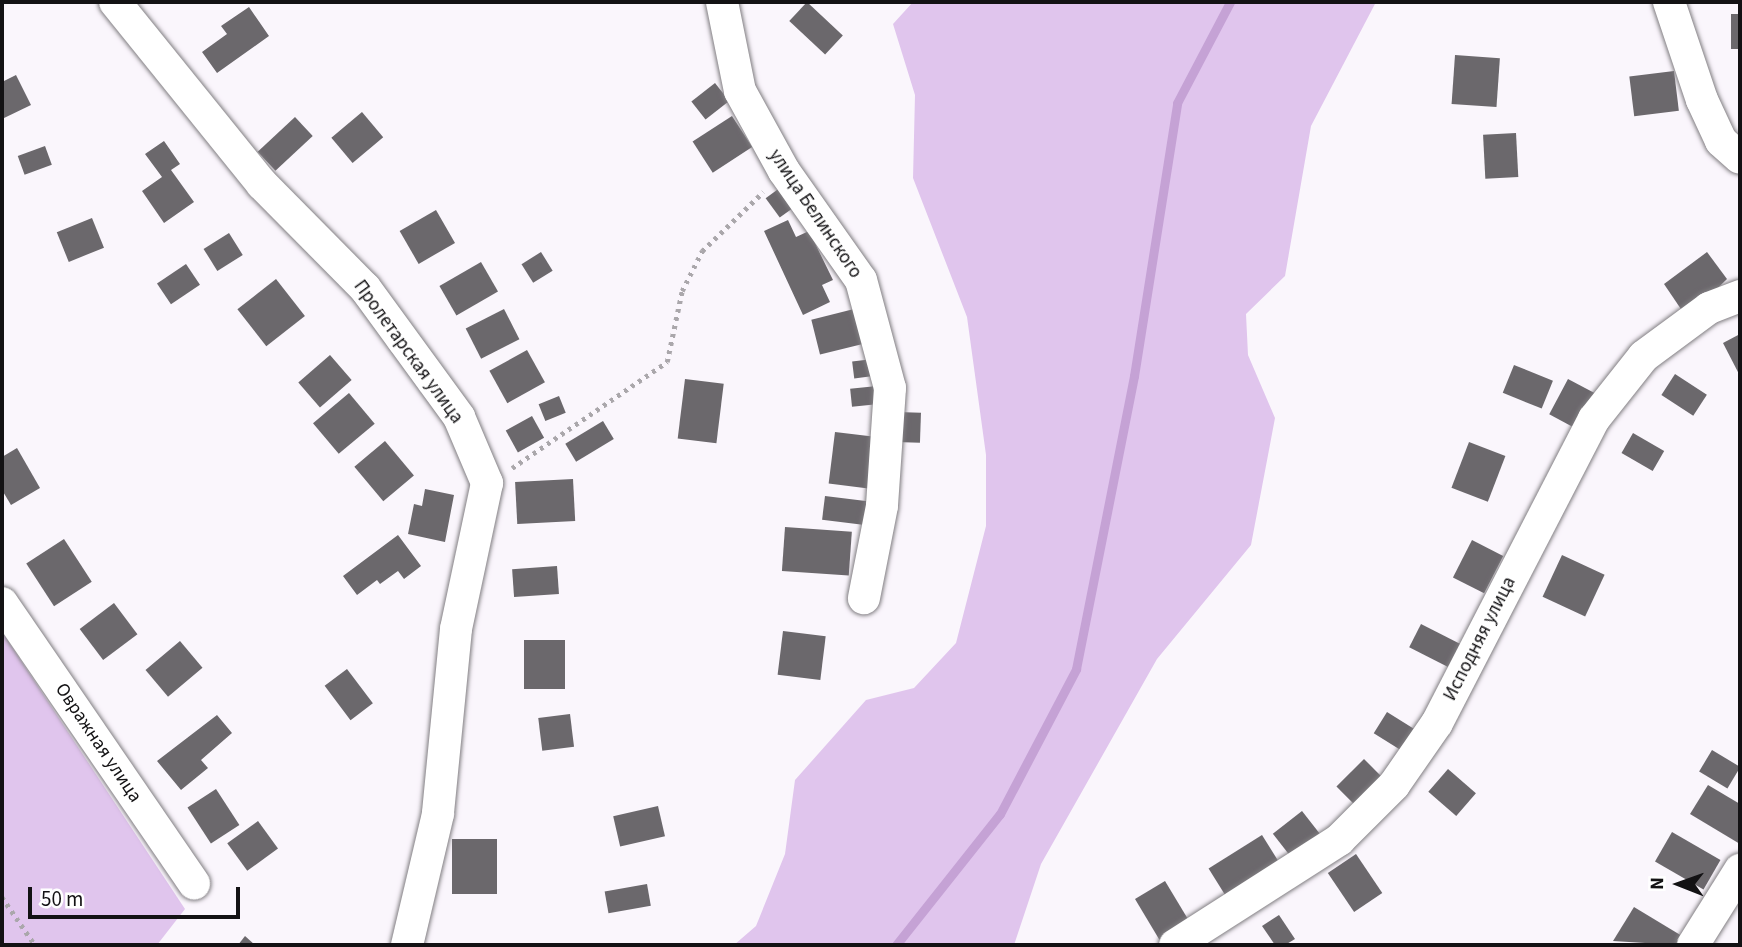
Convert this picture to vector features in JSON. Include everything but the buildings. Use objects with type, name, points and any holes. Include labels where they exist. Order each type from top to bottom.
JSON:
[{"type":"street","name":"Пролетарская улица","points":[[115,2],[262,184],[365,288],[459,417],[487,483]]},
{"type":"street","name":"улица Белинского","points":[[722,2],[740,91],[784,171],[861,280],[890,388],[882,506],[864,598]]},
{"type":"street","points":[[1669,2],[1702,100],[1721,141],[1740,158]]},
{"type":"street","name":"Исподняя улица","points":[[1175,945],[1339,840],[1394,785],[1437,723],[1594,419],[1644,356],[1709,309],[1740,296]]},
{"type":"street","points":[[407,945],[438,814],[456,629],[487,483]]},
{"type":"street","name":"Овражная улица","points":[[2,603],[194,883]]},
{"type":"street","points":[[1693,945],[1740,870]]},
{"type":"path","points":[[487,483],[580,428],[667,362],[682,291],[702,251],[784,171]]},
{"type":"path","points":[[2,897],[5,909],[34,945]]},
{"type":"shaded area","points":[[913,2],[1376,2],[1311,126],[1285,276],[1246,314],[1248,355],[1275,418],[1251,545],[1157,659],[1041,864],[1014,945],[734,945],[756,926],[785,854],[795,780],[866,700],[914,688],[956,643],[986,526],[986,455],[967,317],[913,178],[915,95],[893,24]]},
{"type":"shaded area","points":[[2,632],[185,909],[157,945],[2,945]]},
{"type":"waterway","points":[[896,945],[1000,814],[1076,669],[1134,376],[1177,103],[1230,2]]}]
